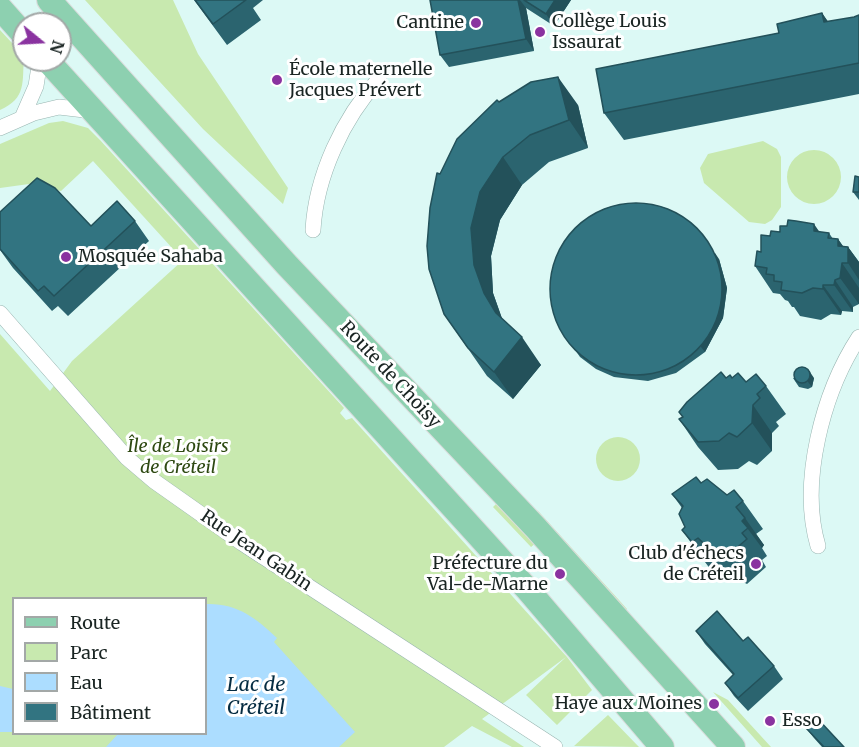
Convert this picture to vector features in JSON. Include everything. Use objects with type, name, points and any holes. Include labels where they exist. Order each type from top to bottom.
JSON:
[{"type":"main road","name":"Route de Choisy","points":[[49,0],[286,264],[536,528],[733,747]]},
{"type":"main road","points":[[0,8],[12,22]]},
{"type":"main road","points":[[58,72],[528,590],[662,747]]},
{"type":"street","points":[[22,118],[36,86],[38,72]]},
{"type":"street","points":[[313,230],[319,193],[340,135],[379,78]]},
{"type":"street","points":[[0,128],[22,118],[59,108],[93,111]]},
{"type":"street","name":"Rue Jean Gabin","points":[[0,313],[127,459],[154,482],[223,530],[553,745]]},
{"type":"street","points":[[818,546],[814,531],[811,491],[814,466],[827,406],[840,369],[859,337]]},
{"type":"green space","points":[[85,0],[173,0],[198,54],[288,188],[283,204],[203,129]]},
{"type":"green space","points":[[0,30],[12,43],[12,72],[23,72],[19,94],[15,100],[0,110]]},
{"type":"green space","name":"Île de Loisirs de Créteil","points":[[63,121],[88,128],[344,408],[340,413],[346,420],[352,418],[567,657],[592,690],[557,725],[526,695],[566,657],[482,719],[524,747],[512,747],[472,726],[444,747],[0,747],[0,334],[50,391],[72,361],[183,260],[93,161],[61,191],[29,184],[0,188],[0,144],[49,123]]},
{"type":"green space","points":[[763,141],[777,149],[781,157],[781,207],[772,220],[765,224],[749,222],[704,183],[700,168],[708,154]]},
{"type":"green space","points":[[814,150],[833,158],[841,177],[833,196],[814,204],[795,196],[787,177],[795,158]]},
{"type":"green space","points":[[618,437],[633,444],[640,459],[633,474],[618,481],[603,474],[596,459],[603,444]]},
{"type":"green space","points":[[513,492],[539,512],[627,609],[625,612]]},
{"type":"green space","points":[[498,502],[537,542],[531,547],[493,507]]},
{"type":"green space","points":[[713,692],[728,700],[771,747],[762,747]]},
{"type":"green space","points":[[608,715],[639,747],[574,746]]},
{"type":"water","name":"Lac de Créteil","points":[[207,604],[237,609],[269,631],[277,638],[274,642],[355,732],[339,747],[106,747],[117,735],[207,735]]},
{"type":"water","points":[[0,686],[12,689],[12,732],[0,732]]},
{"type":"building","points":[[195,0],[246,0],[213,24]]},
{"type":"building","name":"Cantine","points":[[430,0],[518,0],[526,39],[440,55]]},
{"type":"building","points":[[524,0],[555,0],[546,14]]},
{"type":"building","points":[[822,13],[824,22],[859,15],[859,63],[604,113],[596,69],[779,33],[777,24]]},
{"type":"building","points":[[558,77],[569,120],[530,135],[503,157],[480,192],[471,228],[474,265],[484,293],[496,313],[522,337],[494,372],[468,348],[444,314],[429,269],[427,246],[430,208],[437,173],[440,174],[457,139],[497,100],[499,102],[531,82]]},
{"type":"building","points":[[855,176],[859,177],[859,192],[853,192]]},
{"type":"building","name":"Mosquée Sahaba","points":[[37,178],[55,188],[91,226],[117,201],[135,221],[54,296],[44,286],[38,291],[0,249],[0,212]]},
{"type":"building","points":[[636,203],[669,210],[697,228],[715,256],[722,289],[715,322],[697,350],[669,368],[636,375],[603,368],[575,350],[557,322],[550,289],[557,256],[575,228],[603,210]]},
{"type":"building","points":[[788,220],[814,224],[814,231],[829,233],[828,238],[838,239],[838,246],[848,247],[848,263],[842,263],[840,278],[835,280],[834,285],[823,285],[823,289],[813,288],[802,293],[781,290],[782,282],[774,281],[774,275],[766,274],[767,268],[755,266],[757,251],[761,252],[761,235],[770,236],[771,231],[780,232],[780,226],[787,226]]},
{"type":"building","points":[[799,367],[805,367],[810,375],[808,381],[799,383],[794,378],[794,372]]},
{"type":"building","points":[[721,372],[726,378],[730,375],[732,378],[738,373],[746,382],[756,374],[766,386],[757,394],[760,398],[753,405],[752,423],[737,437],[729,433],[719,441],[698,442],[679,419],[683,417],[679,412]]},
{"type":"building","points":[[696,477],[701,483],[707,479],[727,495],[734,490],[743,501],[736,507],[745,518],[742,521],[748,528],[742,533],[747,539],[727,556],[719,553],[716,555],[698,538],[692,542],[682,530],[685,527],[679,514],[683,506],[672,494]]},
{"type":"building","points":[[717,611],[743,641],[748,637],[774,666],[738,698],[725,683],[734,674],[696,631]]},
{"type":"building","points":[[817,718],[844,747],[824,747],[806,728]]},
{"type":"place","name":"Cantine","points":[[476,23]]},
{"type":"place","name":"Collège Louis Issaurat","points":[[540,32]]},
{"type":"place","name":"École maternelle Jacques Prévert","points":[[277,80]]},
{"type":"place","name":"Mosquée Sahaba","points":[[66,257]]},
{"type":"place","name":"Club d'échecs de Créteil","points":[[756,564]]},
{"type":"place","name":"Préfecture du Val-de-Marne","points":[[560,574]]},
{"type":"place","name":"Haye aux Moines","points":[[714,704]]},
{"type":"place","name":"Esso","points":[[770,721]]}]
